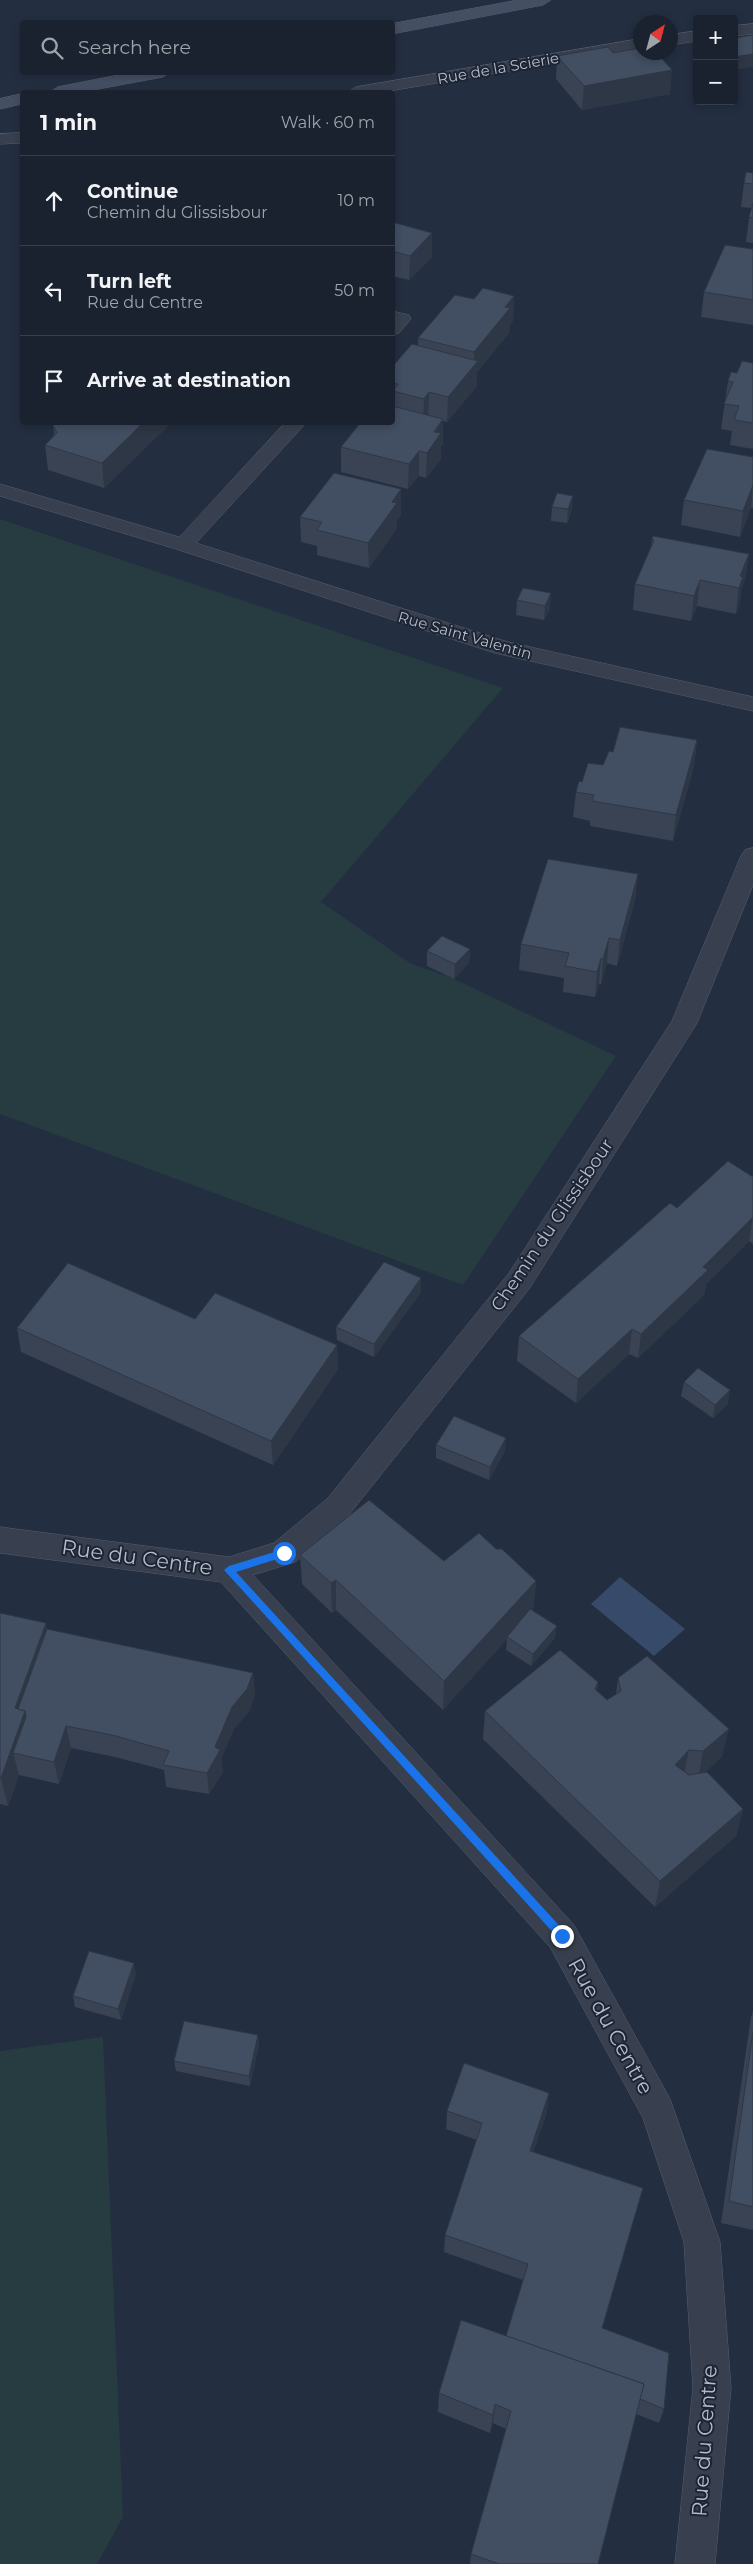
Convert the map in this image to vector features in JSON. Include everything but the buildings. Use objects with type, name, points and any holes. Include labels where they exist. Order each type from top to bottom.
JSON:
[{"type":"main road","points":[[395,28],[543,0]]},
{"type":"main road","points":[[68,90],[147,75]]},
{"type":"main road","points":[[0,104],[20,99]]},
{"type":"street","points":[[738,31],[753,29]]},
{"type":"street","points":[[678,39],[693,37]]},
{"type":"street","name":"Rue de la Scierie","points":[[368,90],[633,45]]},
{"type":"street","points":[[0,140],[20,138]]},
{"type":"street","points":[[395,318],[402,319],[395,327]]},
{"type":"street","points":[[183,545],[294,425]]},
{"type":"street","name":"Rue Saint Valentin","points":[[0,490],[183,545],[212,556],[503,648],[753,704]]},
{"type":"street","name":"Chemin du Glissisbour","points":[[229,1570],[284,1553],[338,1507],[519,1282],[684,1023],[753,856]]},
{"type":"street","name":"Rue du Centre","points":[[0,1540],[229,1570],[562,1936],[658,2111],[702,2242],[712,2388],[695,2564]]},
{"type":"green space","points":[[0,519],[503,688],[321,902],[410,963],[454,979],[616,1056],[463,1285],[0,1114]]},
{"type":"green space","points":[[103,2037],[123,2517],[97,2564],[0,2564],[0,2051]]},
{"type":"water","points":[[620,1577],[685,1629],[654,1656],[591,1604]]},
{"type":"route","points":[[284,1553],[229,1570],[562,1936]]}]
